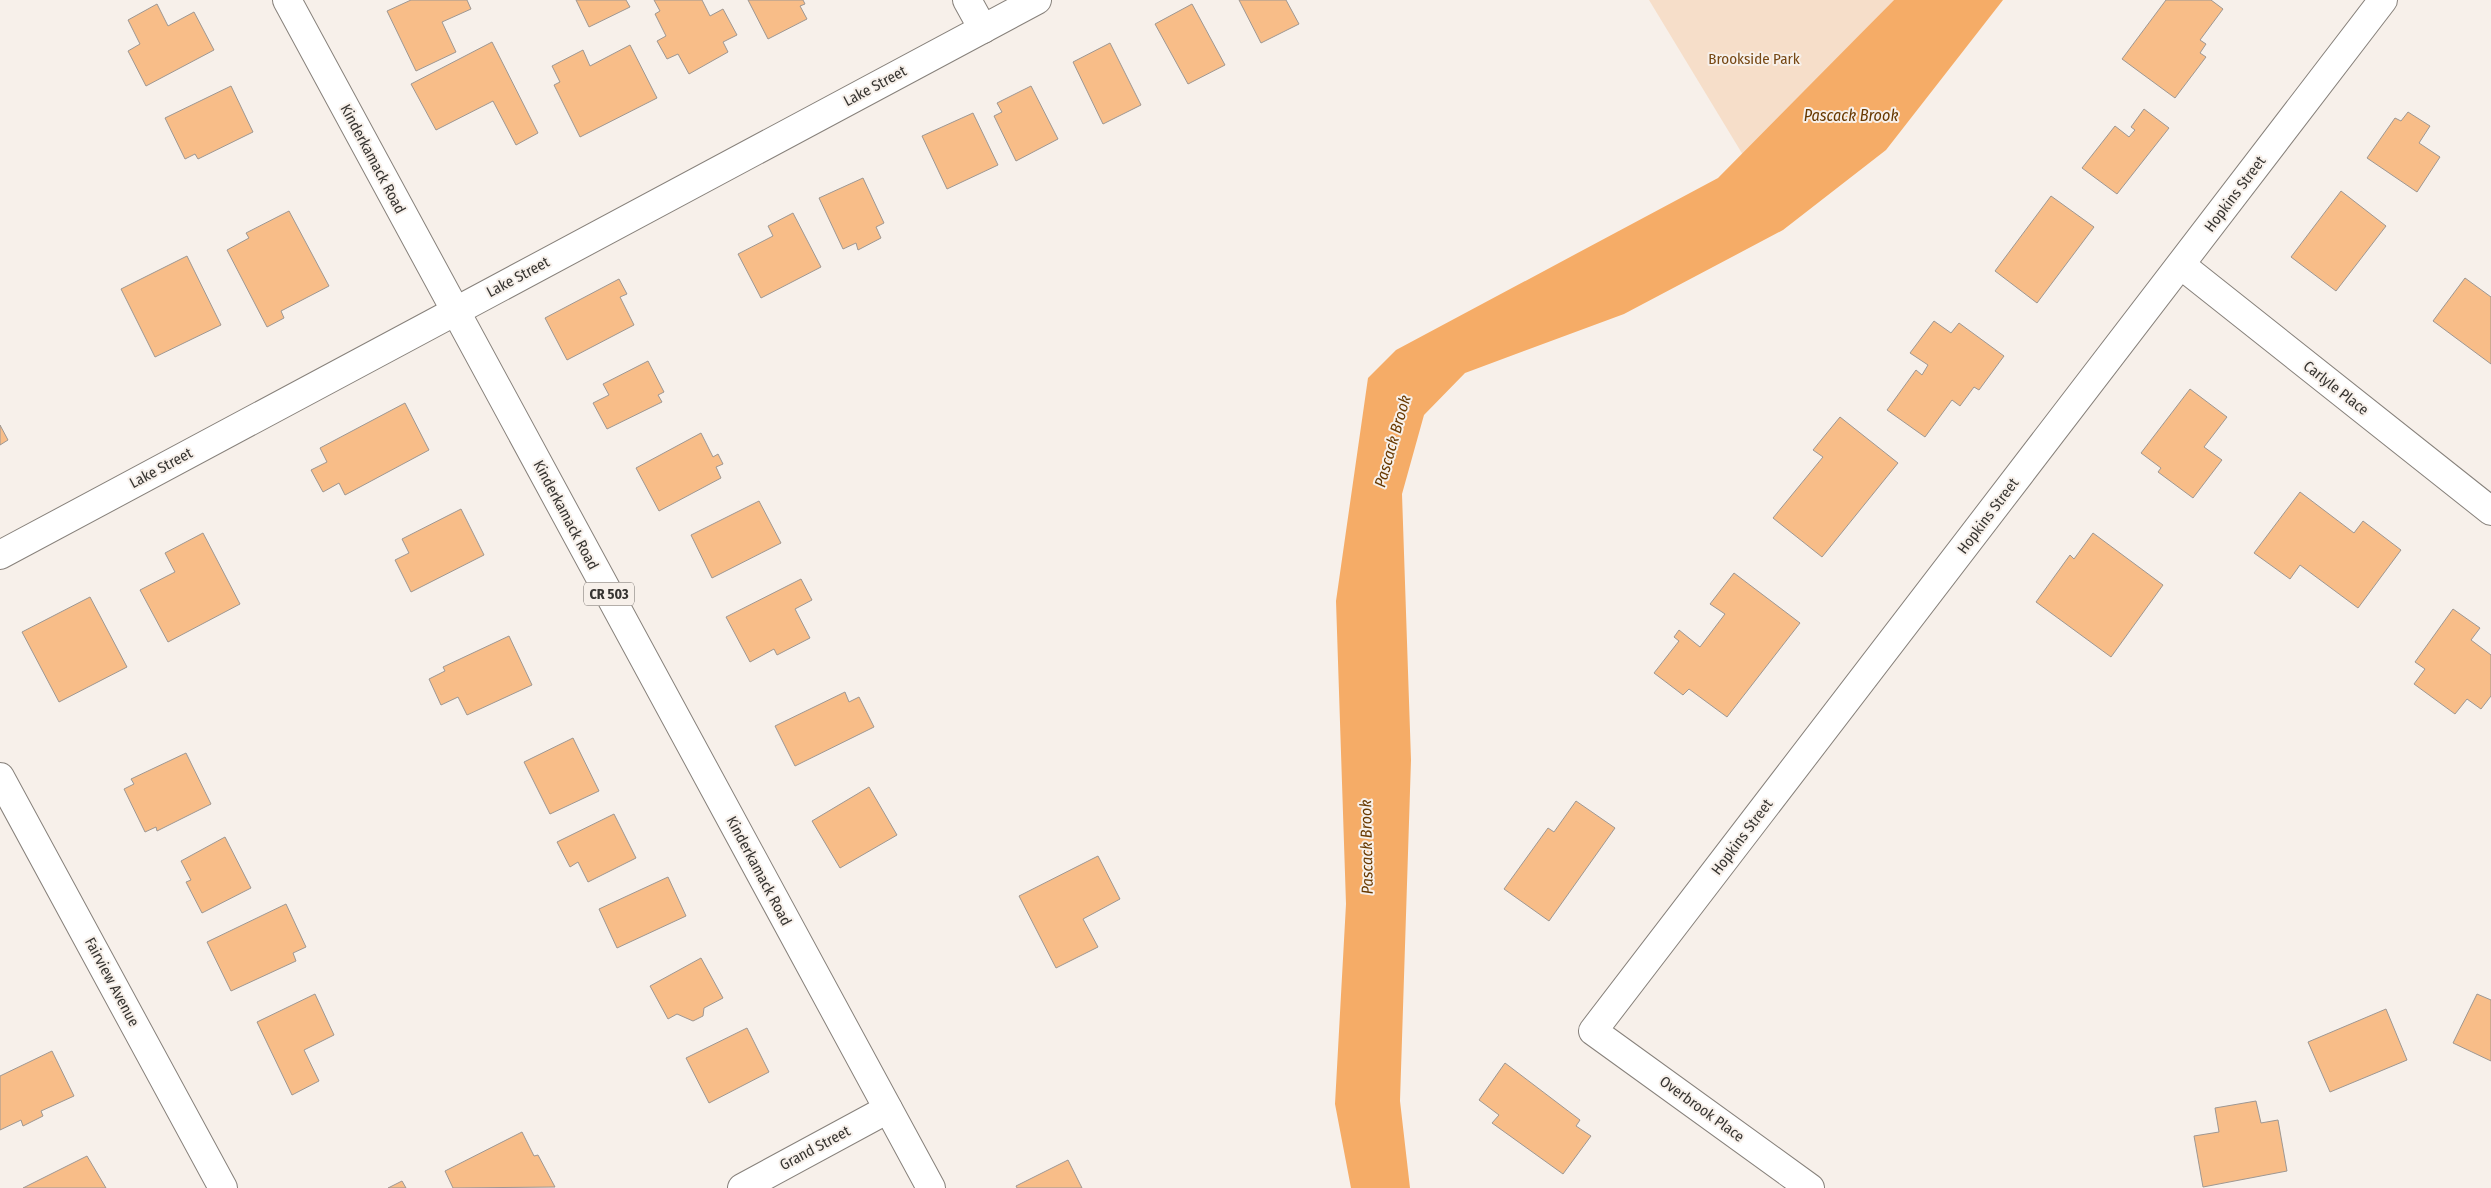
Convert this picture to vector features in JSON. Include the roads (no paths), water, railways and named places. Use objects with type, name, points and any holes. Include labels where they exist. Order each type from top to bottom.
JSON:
[{"type":"street","name":"Kinderkamack Road","points":[[287,0],[930,1188]]},
{"type":"street","points":[[967,0],[983,29]]},
{"type":"street","name":"Lake Street","points":[[0,555],[1037,0]]},
{"type":"street","name":"Hopkins Street","points":[[1593,1031],[2383,0]]},
{"type":"street","name":"Carlyle Place","points":[[2180,265],[2491,511]]},
{"type":"street","name":"Fairview Avenue","points":[[0,777],[223,1188]]},
{"type":"street","name":"Overbrook Place","points":[[1593,1031],[1810,1188]]},
{"type":"street","name":"Grand Street","points":[[742,1188],[888,1109]]},
{"type":"water","name":"Pascack Brook","points":[[1894,0],[2003,0],[1886,150],[1783,230],[1624,314],[1465,373],[1424,415],[1402,494],[1411,760],[1400,1101],[1410,1188],[1351,1188],[1335,1104],[1346,904],[1336,601],[1368,378],[1396,350],[1718,178]]},
{"type":"park label","name":"Brookside Park","points":[[1754,59]]}]
